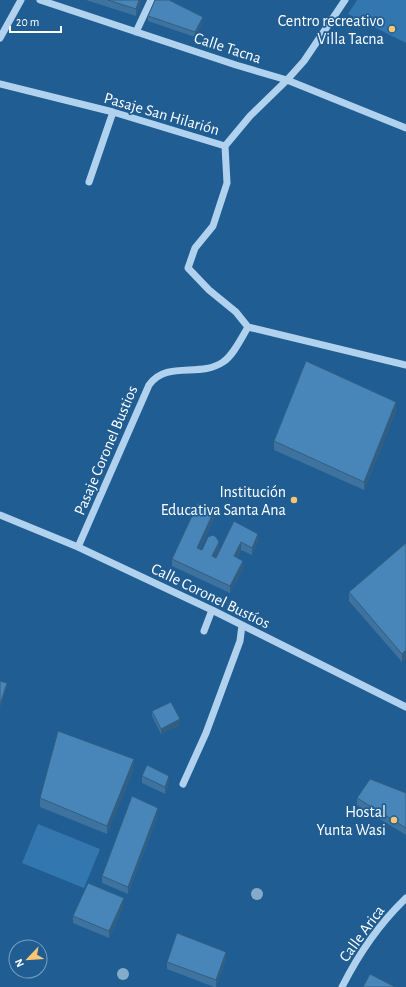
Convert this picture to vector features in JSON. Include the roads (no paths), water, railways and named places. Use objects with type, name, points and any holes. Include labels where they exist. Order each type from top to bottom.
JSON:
[{"type":"street","points":[[0,38],[21,0]]},
{"type":"street","name":"Calle Tacna","points":[[40,0],[287,80],[406,128]]},
{"type":"street","points":[[136,32],[151,0]]},
{"type":"street","name":"Pasaje San Hilarión","points":[[0,84],[113,112],[225,146],[250,116],[304,61],[345,0]]},
{"type":"street","points":[[89,182],[113,112]]},
{"type":"street","points":[[225,146],[227,183],[213,226],[195,248],[188,268],[209,290],[236,312],[248,327],[406,365]]},
{"type":"street","name":"Pasaje Coronel Bustios","points":[[78,548],[152,380],[164,372],[207,369],[215,367],[227,359],[248,327]]},
{"type":"street","name":"Calle Coronel Bustíos","points":[[0,515],[78,548],[212,610],[406,707]]},
{"type":"street","points":[[204,631],[212,610]]},
{"type":"street","points":[[183,784],[206,733],[238,648],[242,626]]},
{"type":"street","name":"Calle Arica","points":[[342,987],[360,956],[375,935],[406,898]]},
{"type":"place","name":"Centro recreativo Villa Tacna","points":[[392,29]]},
{"type":"place","name":"Institución Educativa Santa Ana","points":[[294,500]]},
{"type":"place","name":"Hostal Yunta Wasi","points":[[394,820]]}]
